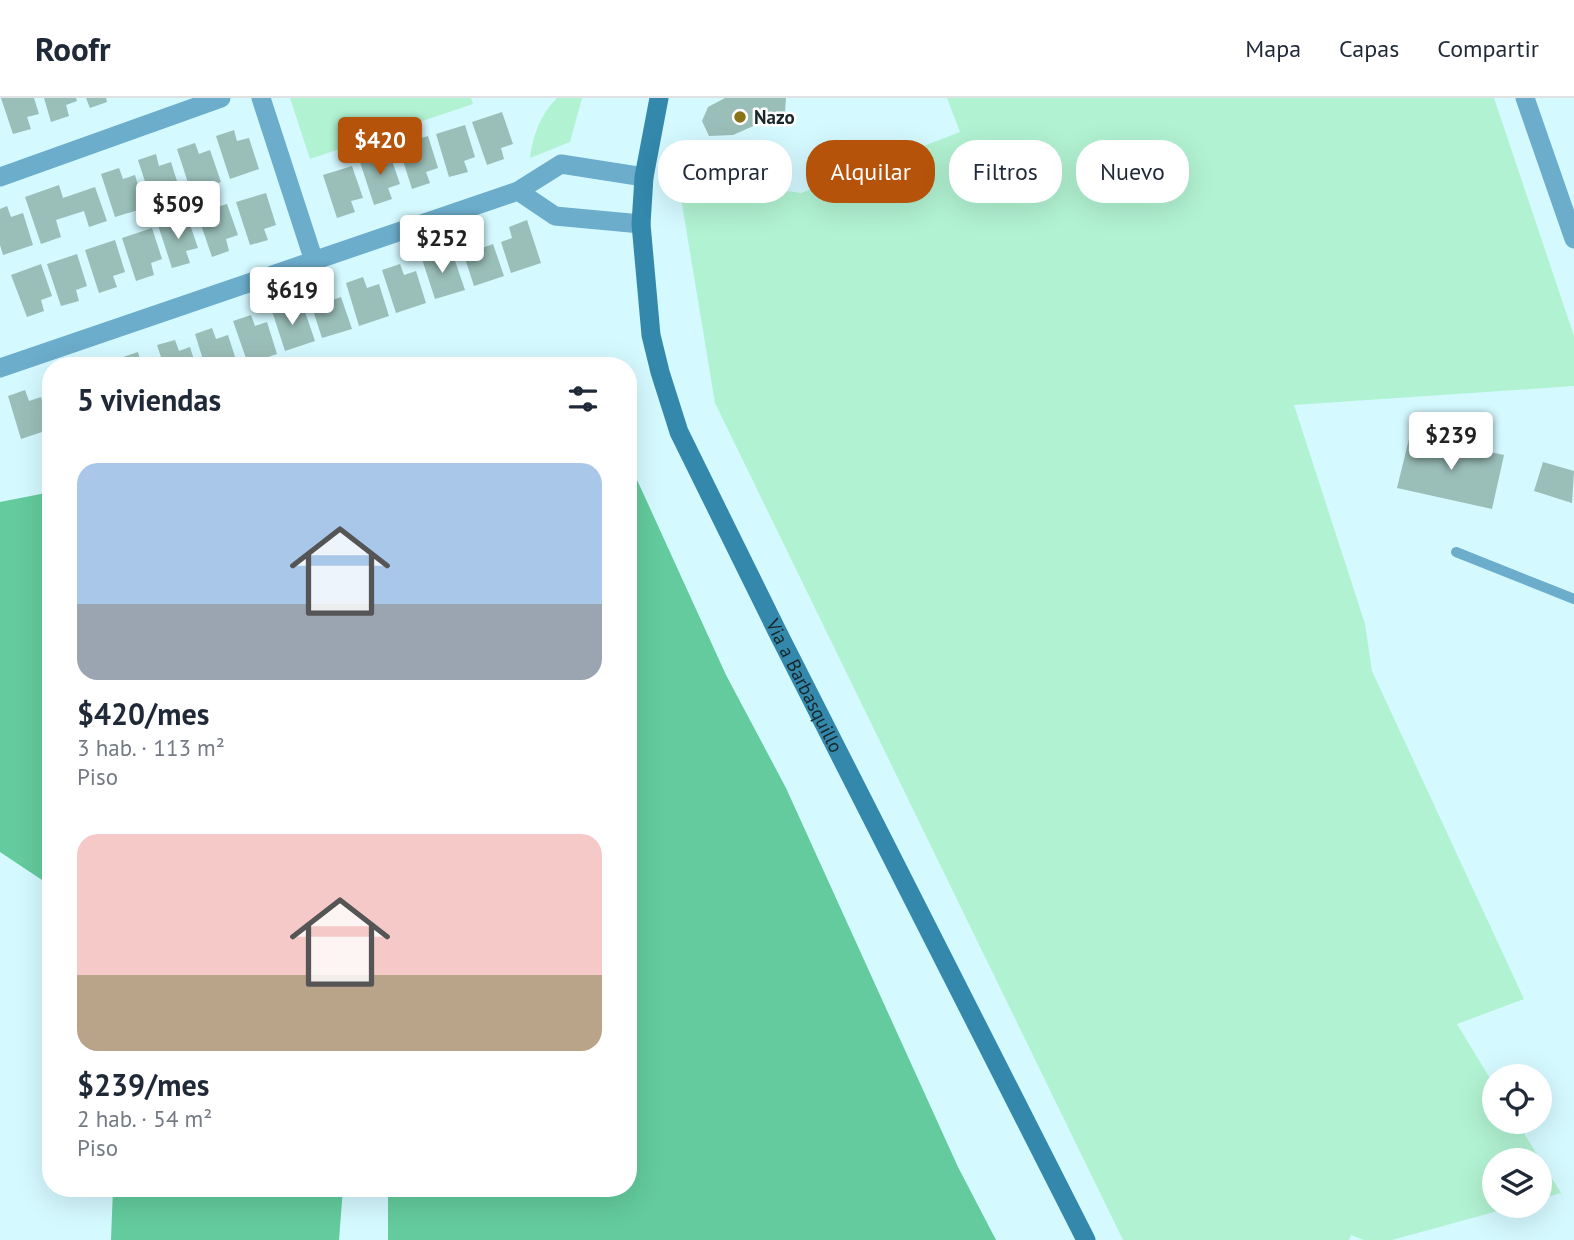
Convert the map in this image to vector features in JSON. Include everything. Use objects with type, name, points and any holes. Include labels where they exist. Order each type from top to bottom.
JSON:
[{"type":"main road","name":"Via a Barbasquillo","points":[[659,98],[643,177],[641,224],[652,335],[660,372],[679,432],[1086,1240]]},
{"type":"street","points":[[0,177],[221,98]]},
{"type":"street","points":[[261,98],[314,261]]},
{"type":"street","points":[[1525,98],[1574,239]]},
{"type":"street","points":[[0,368],[518,191],[561,164],[643,177]]},
{"type":"street","points":[[518,191],[555,216],[641,224]]},
{"type":"lane","points":[[1456,552],[1574,599]]},
{"type":"green space","points":[[290,98],[471,98],[473,104],[310,159]]},
{"type":"green space","points":[[557,98],[582,98],[570,142],[530,158],[538,126]]},
{"type":"green space","points":[[947,98],[1494,98],[1574,336],[1574,386],[1294,405],[1365,624],[1372,671],[1524,999],[1457,1024],[1482,1065],[1482,1134],[1524,1134],[1533,1148],[1482,1148],[1482,1215],[1392,1240],[1364,1240],[1351,1235],[1349,1240],[1123,1240],[715,403],[682,203],[792,203],[792,192],[806,191],[806,203],[935,203],[935,142],[960,132]]},
{"type":"green space","points":[[637,480],[726,675],[786,788],[958,1167],[996,1240],[388,1240],[388,1197],[637,1197]]},
{"type":"green space","points":[[42,494],[42,880],[0,852],[0,502]]},
{"type":"green space","points":[[1552,1178],[1561,1193],[1552,1196]]},
{"type":"green space","points":[[113,1197],[342,1197],[339,1240],[111,1240]]},
{"type":"building","points":[[1,98],[34,98],[39,114],[27,117],[31,129],[13,134]]},
{"type":"building","points":[[44,98],[76,98],[77,101],[66,105],[69,116],[51,122]]},
{"type":"building","points":[[86,98],[106,98],[107,102],[90,108]]},
{"type":"building","name":"Nazo","points":[[725,98],[786,98],[785,112],[733,135],[709,136],[702,121],[708,107]]},
{"type":"building","points":[[502,112],[513,144],[501,148],[504,159],[487,165],[472,122]]},
{"type":"building","points":[[465,125],[475,157],[464,161],[468,172],[449,177],[436,134]]},
{"type":"building","points":[[234,130],[237,141],[249,138],[259,169],[230,179],[216,136]]},
{"type":"building","points":[[428,136],[438,168],[426,172],[430,183],[412,189],[398,145]]},
{"type":"building","points":[[195,143],[199,154],[210,150],[221,182],[191,192],[177,149]]},
{"type":"building","points":[[389,152],[400,184],[388,188],[392,199],[374,205],[360,162]]},
{"type":"building","points":[[156,154],[159,166],[171,162],[181,194],[152,203],[138,160]]},
{"type":"building","points":[[352,166],[363,198],[351,201],[355,212],[337,218],[323,175]]},
{"type":"building","points":[[119,168],[123,179],[135,175],[145,208],[115,217],[101,174]]},
{"type":"building","points":[[59,185],[63,198],[95,187],[107,221],[89,227],[84,211],[56,220],[61,237],[41,244],[25,197]]},
{"type":"building","points":[[266,193],[276,225],[264,229],[268,240],[250,245],[236,202]]},
{"type":"building","points":[[227,204],[238,235],[226,239],[229,251],[212,257],[197,213]]},
{"type":"building","points":[[7,206],[11,217],[23,213],[33,245],[3,255],[0,245],[0,209]]},
{"type":"building","points":[[187,216],[198,248],[186,251],[190,263],[172,268],[158,225]]},
{"type":"building","points":[[527,220],[541,263],[511,273],[501,242],[512,238],[509,227]]},
{"type":"building","points":[[152,228],[162,259],[151,263],[154,275],[136,281],[122,238]]},
{"type":"building","points":[[478,237],[482,248],[493,244],[504,276],[474,286],[460,243]]},
{"type":"building","points":[[115,240],[125,272],[113,276],[117,287],[99,293],[85,250]]},
{"type":"building","points":[[439,250],[442,261],[454,258],[465,290],[435,299],[421,256]]},
{"type":"building","points":[[77,254],[87,286],[76,290],[79,301],[61,306],[47,264]]},
{"type":"building","points":[[41,264],[52,296],[41,300],[44,311],[27,317],[11,275]]},
{"type":"building","points":[[400,264],[404,275],[416,271],[426,303],[396,313],[382,270]]},
{"type":"building","points":[[363,277],[367,288],[379,284],[389,316],[359,326],[346,283]]},
{"type":"building","points":[[326,290],[330,301],[341,297],[352,329],[322,338],[308,295]]},
{"type":"building","points":[[289,302],[293,313],[304,309],[315,341],[285,351],[271,308]]},
{"type":"building","points":[[251,315],[255,326],[267,322],[277,354],[268,357],[246,357],[233,321]]},
{"type":"building","points":[[212,328],[216,339],[228,335],[235,357],[202,357],[195,334]]},
{"type":"building","points":[[175,340],[179,351],[190,347],[193,357],[161,357],[157,345]]},
{"type":"building","points":[[138,352],[139,357],[123,357]]},
{"type":"building","points":[[25,390],[29,401],[41,397],[42,432],[21,439],[8,396]]},
{"type":"building","points":[[1410,435],[1504,455],[1492,509],[1397,488]]},
{"type":"building","points":[[1543,462],[1574,471],[1572,503],[1534,491]]},
{"type":"place","name":"Nazo","points":[[740,117]]}]
